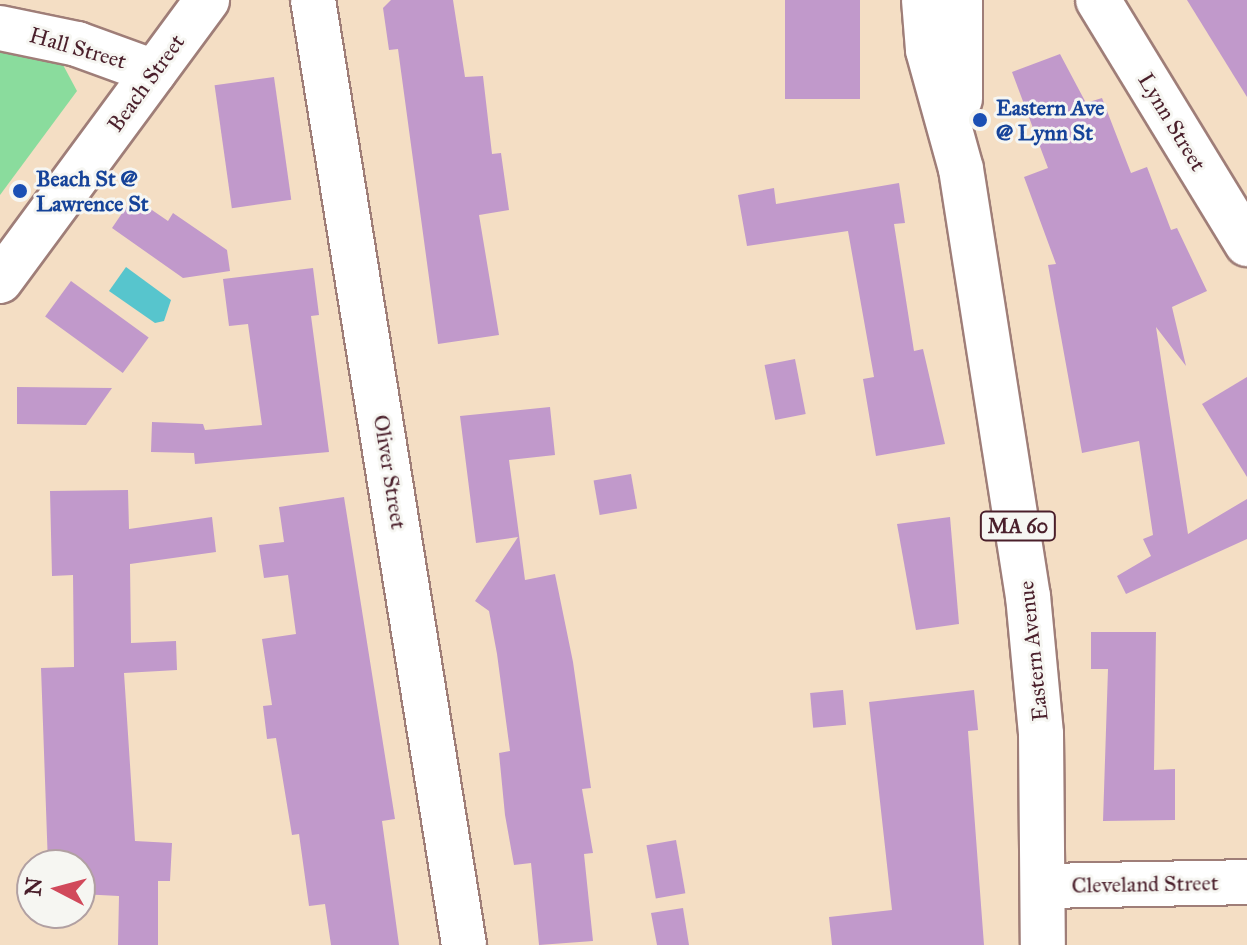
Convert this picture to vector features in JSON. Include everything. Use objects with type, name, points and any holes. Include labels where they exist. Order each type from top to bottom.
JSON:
[{"type":"main road","name":"Beach Street","points":[[0,281],[207,0]]},
{"type":"main road","name":"Oliver Street","points":[[313,0],[464,945]]},
{"type":"main road","name":"Eastern Avenue","points":[[924,0],[928,50],[961,169],[1028,596],[1040,705],[1043,945]]},
{"type":"main road","name":"Eastern Avenue","points":[[960,0],[961,169]]},
{"type":"main road","name":"Lynn Street","points":[[1098,0],[1247,244]]},
{"type":"main road","name":"Hall Street","points":[[0,28],[77,44],[154,72]]},
{"type":"main road","name":"Cleveland Street","points":[[1044,886],[1247,882]]},
{"type":"green space","points":[[0,51],[62,63],[77,91],[0,195]]},
{"type":"water","points":[[126,267],[171,300],[164,321],[155,323],[109,291]]},
{"type":"building","points":[[391,0],[453,0],[465,77],[483,76],[492,154],[501,153],[509,210],[479,215],[499,335],[438,344],[398,49],[389,50],[383,8]]},
{"type":"building","points":[[785,0],[860,0],[860,99],[785,99]]},
{"type":"building","points":[[1187,0],[1247,0],[1247,97]]},
{"type":"building","points":[[1060,54],[1086,103],[1102,98],[1131,173],[1147,167],[1171,230],[1177,228],[1207,291],[1172,307],[1186,366],[1156,327],[1188,534],[1247,499],[1247,539],[1126,594],[1117,576],[1151,556],[1143,539],[1153,535],[1139,441],[1082,453],[1048,265],[1056,264],[1024,177],[1048,168],[1012,72]]},
{"type":"building","points":[[274,77],[291,200],[232,208],[215,85]]},
{"type":"building","points":[[899,183],[905,223],[894,224],[914,351],[923,349],[945,444],[876,456],[863,379],[874,377],[848,231],[747,246],[738,195],[774,188],[776,204]]},
{"type":"building","points":[[133,197],[168,221],[173,213],[227,250],[230,271],[183,278],[112,228]]},
{"type":"building","points":[[313,268],[319,315],[311,316],[329,452],[195,464],[194,453],[151,452],[152,422],[203,424],[205,430],[262,425],[248,324],[229,326],[223,279]]},
{"type":"building","points":[[71,281],[149,337],[123,373],[45,317]]},
{"type":"building","points":[[795,359],[806,414],[775,420],[765,365]]},
{"type":"building","points":[[1247,377],[1247,477],[1202,404]]},
{"type":"building","points":[[17,387],[112,388],[86,425],[17,424]]},
{"type":"building","points":[[550,407],[555,455],[509,460],[525,580],[555,574],[573,662],[591,788],[582,789],[593,853],[584,854],[593,941],[539,945],[531,863],[514,865],[505,815],[499,753],[510,751],[489,611],[475,601],[518,537],[476,543],[460,416]]},
{"type":"building","points":[[631,474],[637,508],[600,515],[594,481]]},
{"type":"building","points":[[128,490],[129,529],[212,517],[216,552],[130,564],[131,643],[176,641],[177,670],[124,673],[135,841],[172,843],[170,881],[158,881],[158,945],[118,945],[119,896],[96,895],[96,849],[47,849],[41,668],[74,667],[73,575],[52,576],[50,491]]},
{"type":"building","points":[[344,497],[395,819],[382,821],[399,945],[331,945],[325,904],[309,906],[299,834],[292,835],[276,738],[267,739],[263,706],[272,705],[262,639],[296,634],[288,575],[264,578],[259,545],[284,542],[279,507]]},
{"type":"building","points":[[950,517],[959,624],[916,630],[897,524]]},
{"type":"building","points":[[1091,632],[1156,632],[1154,770],[1175,769],[1175,820],[1103,821],[1108,669],[1091,669]]},
{"type":"building","points":[[843,690],[846,725],[813,728],[810,693]]},
{"type":"building","points":[[974,690],[978,730],[968,731],[984,945],[832,945],[829,917],[892,910],[869,702]]},
{"type":"building","points":[[676,840],[685,893],[656,898],[646,845]]},
{"type":"building","points":[[683,908],[689,945],[657,945],[651,913]]},
{"type":"place","name":"Eastern Ave @ Lynn St","points":[[980,120]]},
{"type":"place","name":"Beach St @ Lawrence St","points":[[20,191]]}]
